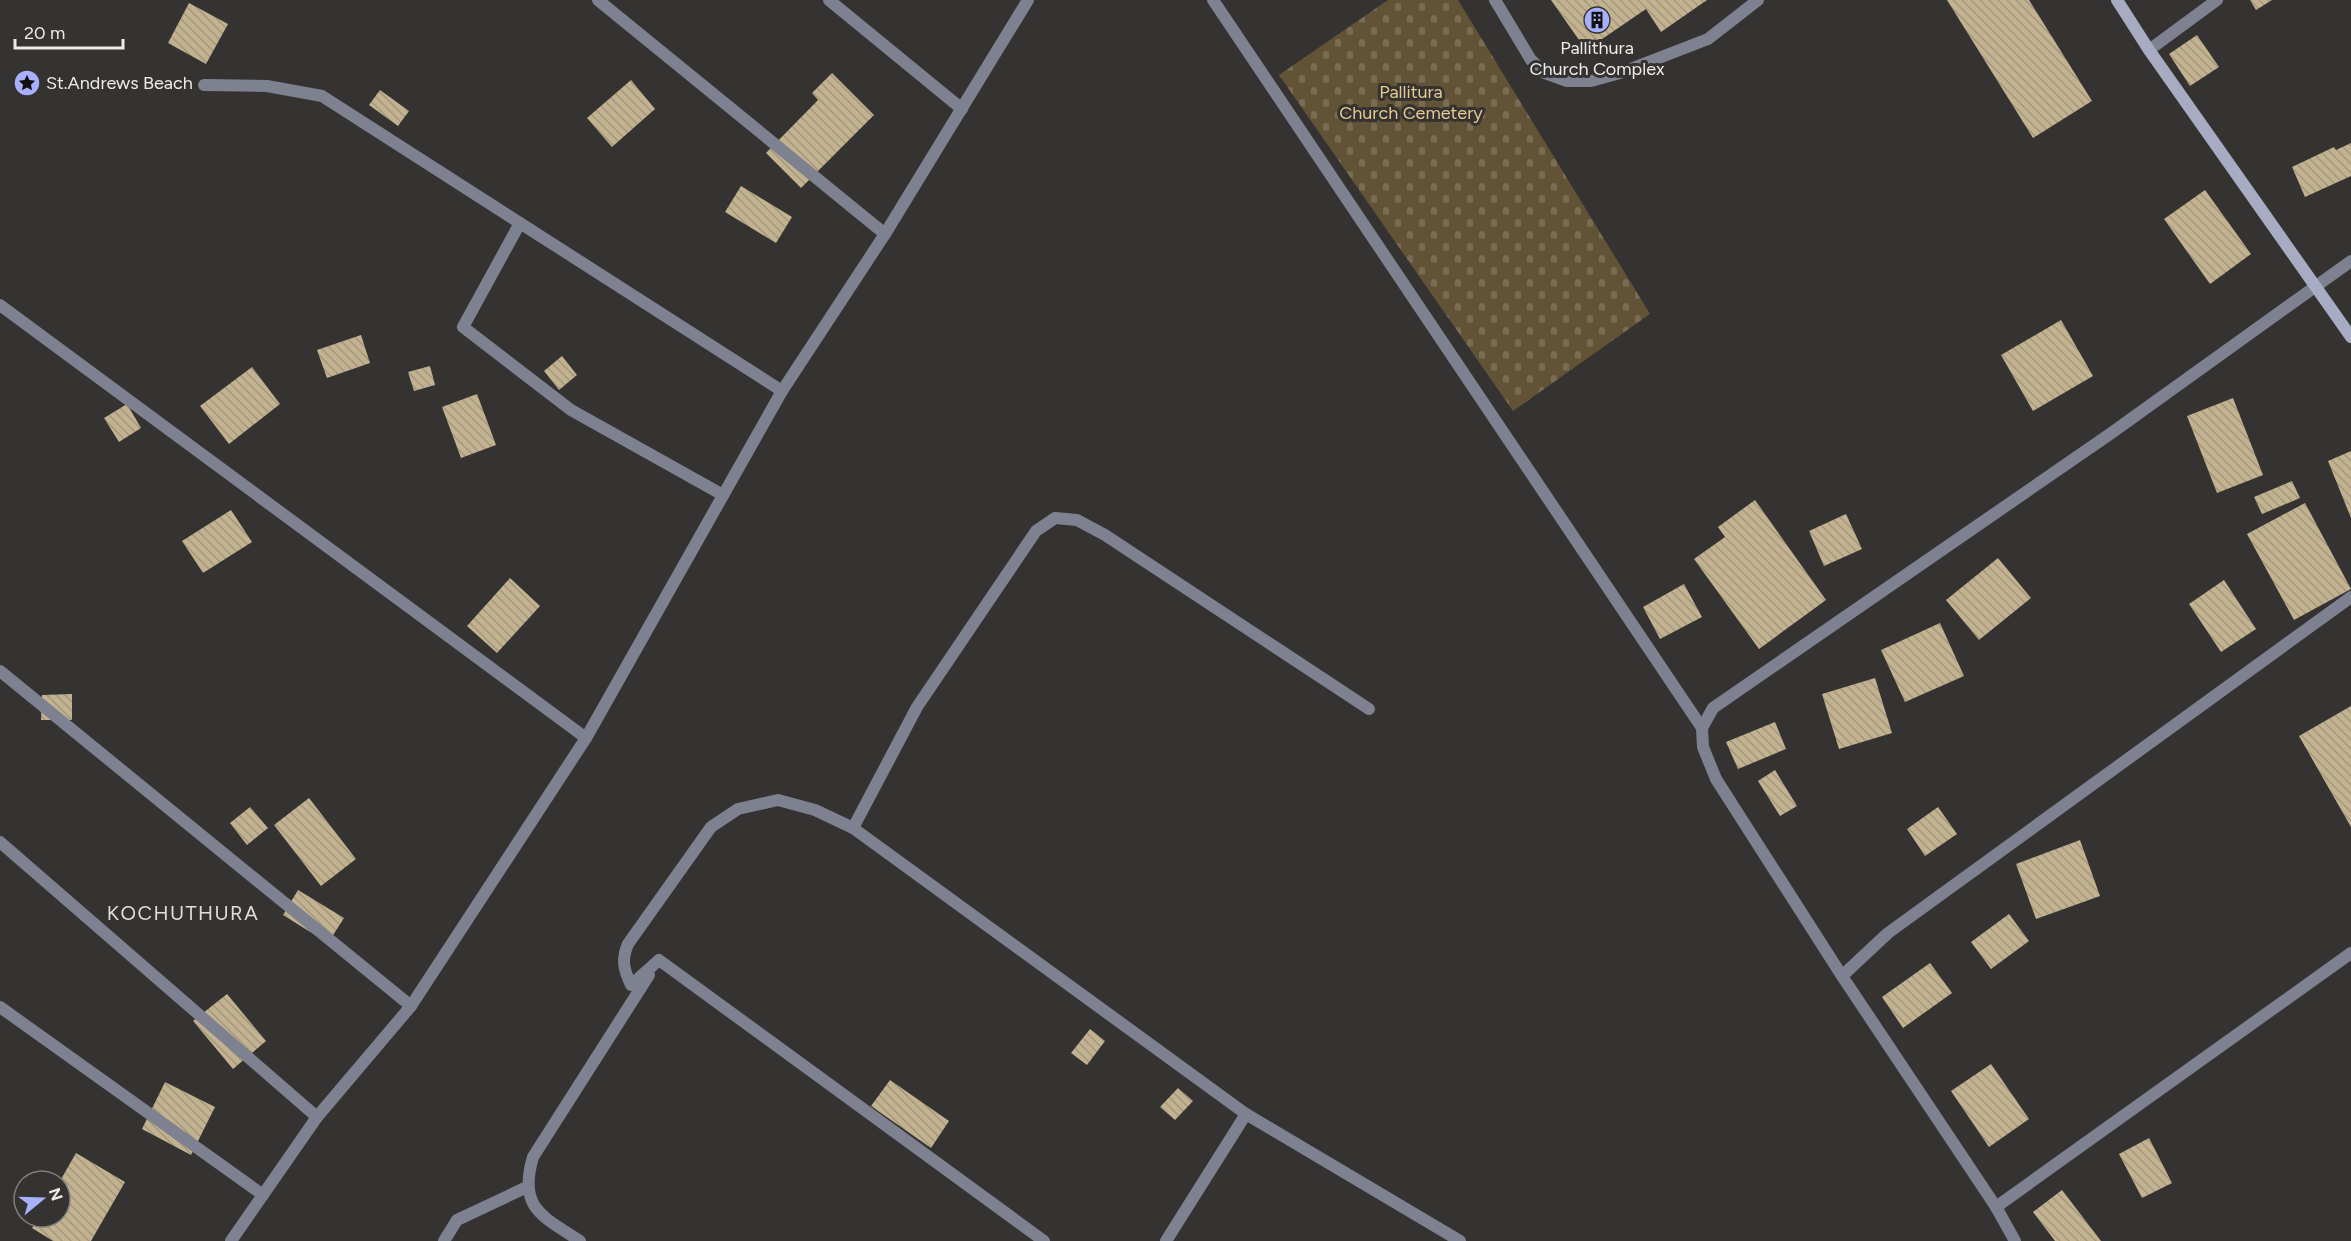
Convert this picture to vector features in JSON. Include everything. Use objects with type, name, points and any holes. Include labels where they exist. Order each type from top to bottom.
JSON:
[{"type":"main road","points":[[2117,0],[2149,50],[2351,337]]},
{"type":"street","points":[[598,0],[885,234]]},
{"type":"street","points":[[829,0],[962,109]]},
{"type":"street","points":[[231,1241],[316,1117],[411,1006],[586,738],[782,391],[885,234],[1028,0]]},
{"type":"street","points":[[1213,0],[1702,728],[1703,747],[1716,779],[1842,975],[1996,1207],[2014,1241]]},
{"type":"street","points":[[1496,0],[1532,60],[1545,73],[1567,81],[1591,81],[1620,73],[1708,39],[1758,0]]},
{"type":"street","points":[[2149,50],[2217,0]]},
{"type":"street","points":[[204,85],[267,86],[322,96],[782,391]]},
{"type":"street","points":[[520,223],[463,327],[571,410],[723,495]]},
{"type":"street","points":[[1702,728],[1713,708],[2110,434],[2351,261]]},
{"type":"street","points":[[0,305],[586,738]]},
{"type":"street","points":[[853,828],[916,707],[1036,531],[1055,518],[1077,520],[1105,535],[1369,709]]},
{"type":"street","points":[[1842,975],[1888,933],[2351,597]]},
{"type":"street","points":[[0,671],[411,1006]]},
{"type":"street","points":[[659,960],[631,985],[624,971],[623,956],[628,944],[711,827],[738,809],[778,800],[815,810],[853,828],[1246,1114],[1460,1241]]},
{"type":"street","points":[[0,842],[316,1117]]},
{"type":"street","points":[[1996,1207],[2351,952]]},
{"type":"street","points":[[580,1241],[543,1217],[532,1204],[527,1187],[533,1157],[659,960]]},
{"type":"street","points":[[659,960],[1044,1241]]},
{"type":"street","points":[[0,1007],[262,1194]]},
{"type":"street","points":[[1166,1241],[1246,1114]]},
{"type":"street","points":[[444,1241],[457,1220],[527,1187]]},
{"type":"green space","name":"Pallitura Church Cemetery","points":[[1388,0],[1458,0],[1650,314],[1513,411],[1279,75]]},
{"type":"building","name":"Pallithura Church Complex","points":[[1551,0],[1707,0],[1661,32],[1646,9],[1586,50]]},
{"type":"building","points":[[1947,0],[2029,0],[2092,101],[2033,138]]},
{"type":"building","points":[[2250,0],[2272,0],[2256,10]]},
{"type":"building","points":[[189,3],[228,24],[206,64],[168,43]]},
{"type":"building","points":[[2197,35],[2219,67],[2190,86],[2169,54]]},
{"type":"building","points":[[832,73],[874,115],[801,188],[766,153],[818,100],[812,93]]},
{"type":"building","points":[[631,80],[655,109],[612,147],[587,118]]},
{"type":"building","points":[[380,90],[409,111],[398,126],[369,105]]},
{"type":"building","points":[[2351,143],[2351,176],[2305,197],[2292,167],[2334,147],[2336,150]]},
{"type":"building","points":[[741,186],[792,217],[776,243],[725,212]]},
{"type":"building","points":[[2205,190],[2251,254],[2210,284],[2164,219]]},
{"type":"building","points":[[2061,320],[2093,376],[2033,411],[2001,355]]},
{"type":"building","points":[[361,335],[370,363],[327,378],[317,350]]},
{"type":"building","points":[[562,356],[577,375],[559,390],[544,371]]},
{"type":"building","points":[[430,366],[435,385],[414,391],[408,372]]},
{"type":"building","points":[[252,367],[280,404],[229,444],[200,406]]},
{"type":"building","points":[[477,394],[496,445],[461,458],[442,407]]},
{"type":"building","points":[[2233,398],[2263,475],[2217,493],[2187,416]]},
{"type":"building","points":[[127,404],[141,428],[119,442],[104,418]]},
{"type":"building","points":[[2351,451],[2351,518],[2328,461]]},
{"type":"building","points":[[2292,481],[2300,498],[2262,514],[2254,497]]},
{"type":"building","points":[[1755,500],[1826,600],[1759,649],[1694,559],[1725,537],[1718,527]]},
{"type":"building","points":[[2305,503],[2351,589],[2294,620],[2247,534]]},
{"type":"building","points":[[231,510],[252,542],[203,573],[182,541]]},
{"type":"building","points":[[1846,514],[1862,549],[1824,566],[1809,531]]},
{"type":"building","points":[[1998,558],[2031,598],[1979,640],[1946,600]]},
{"type":"building","points":[[510,578],[540,606],[497,653],[467,626]]},
{"type":"building","points":[[2224,580],[2256,629],[2221,652],[2189,604]]},
{"type":"building","points":[[1684,584],[1702,617],[1660,639],[1643,607]]},
{"type":"building","points":[[1940,623],[1964,676],[1905,702],[1881,650]]},
{"type":"building","points":[[1875,678],[1892,733],[1839,749],[1822,694]]},
{"type":"building","points":[[72,694],[72,720],[41,720],[42,695]]},
{"type":"building","points":[[2351,706],[2351,827],[2299,736]]},
{"type":"building","points":[[1775,722],[1786,749],[1738,769],[1726,742]]},
{"type":"building","points":[[1775,770],[1797,806],[1780,816],[1758,781]]},
{"type":"building","points":[[309,798],[356,859],[321,886],[274,825]]},
{"type":"building","points":[[250,807],[268,828],[247,845],[230,823]]},
{"type":"building","points":[[1938,807],[1957,834],[1925,856],[1907,829]]},
{"type":"building","points":[[2080,840],[2100,896],[2036,919],[2016,864]]},
{"type":"building","points":[[298,890],[344,918],[328,943],[283,915]]},
{"type":"building","points":[[2009,914],[2029,941],[1991,969],[1971,942]]},
{"type":"building","points":[[1930,963],[1952,993],[1903,1028],[1882,997]]},
{"type":"building","points":[[227,994],[266,1041],[233,1069],[193,1021]]},
{"type":"building","points":[[1090,1029],[1105,1041],[1087,1065],[1071,1053]]},
{"type":"building","points":[[1991,1064],[2029,1119],[1989,1147],[1951,1091]]},
{"type":"building","points":[[890,1080],[949,1121],[931,1148],[871,1106]]},
{"type":"building","points":[[165,1082],[215,1107],[191,1155],[142,1129]]},
{"type":"building","points":[[1178,1088],[1193,1101],[1175,1120],[1160,1107]]},
{"type":"building","points":[[2149,1138],[2172,1183],[2142,1198],[2119,1154]]},
{"type":"building","points":[[76,1153],[125,1182],[91,1241],[53,1241],[34,1229],[72,1229],[72,1169],[67,1169]]},
{"type":"building","points":[[2062,1190],[2101,1241],[2055,1241],[2033,1212]]},
{"type":"place","name":"Pallithura Church Complex","points":[[1597,20]]},
{"type":"place","name":"St.Andrews Beach","points":[[27,83]]},
{"type":"district","name":"KOCHUTHURA","points":[[183,913]]}]
